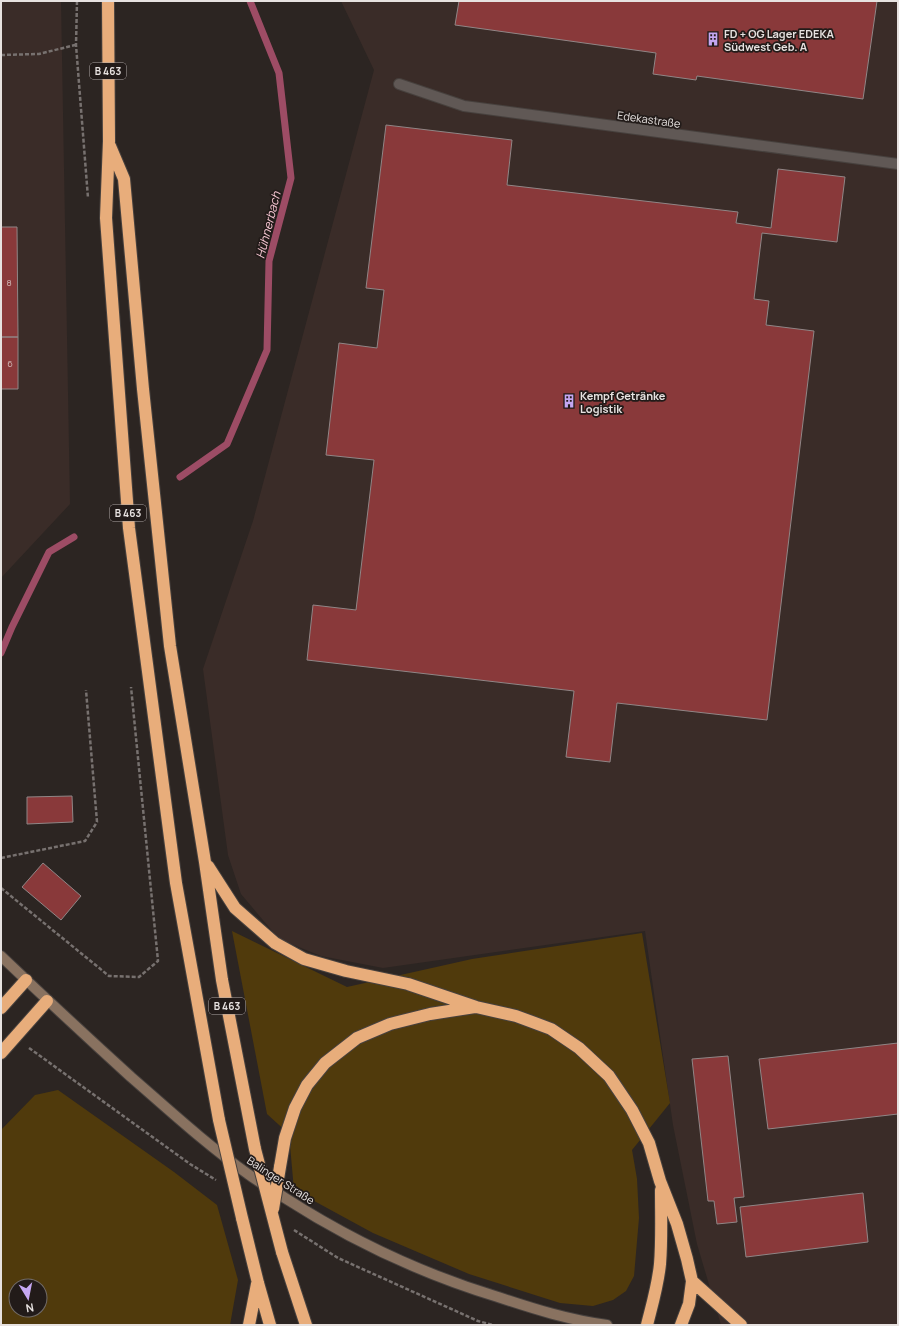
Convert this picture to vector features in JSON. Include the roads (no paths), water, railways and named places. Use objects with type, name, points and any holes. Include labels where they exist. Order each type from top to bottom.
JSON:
[{"type":"highway","name":"B 463","points":[[108,1],[108,141],[106,218],[129,528],[176,883],[219,1120],[258,1283],[270,1325]]},
{"type":"highway","name":"B 463","points":[[108,141],[124,179],[143,389],[170,646],[205,862],[222,980],[255,1148],[273,1212],[282,1252],[306,1325]]},
{"type":"highway","points":[[205,862],[235,908],[275,943],[304,959],[346,971],[408,984],[476,1007],[516,1016],[551,1030],[579,1048],[609,1076],[632,1110],[649,1143],[660,1181],[677,1224],[692,1280],[689,1304],[681,1325]]},
{"type":"highway","points":[[1,1008],[26,980]]},
{"type":"highway","points":[[1,1053],[47,1001]]},
{"type":"highway","points":[[273,1212],[285,1138],[295,1108],[307,1085],[325,1063],[357,1038],[390,1024],[430,1014],[476,1007]]},
{"type":"highway","points":[[647,1325],[655,1296],[660,1266],[662,1226],[660,1181]]},
{"type":"highway","points":[[692,1280],[741,1325]]},
{"type":"highway","points":[[249,1325],[258,1283]]},
{"type":"main road","name":"Balinger Straße","points":[[1,956],[47,1001],[191,1129],[248,1174],[306,1212],[367,1245],[423,1271],[475,1290],[547,1313],[588,1323],[607,1325]]},
{"type":"lane","name":"Edekastraße","points":[[399,84],[464,106],[898,164]]},
{"type":"waterway","name":"Hühnerbach","points":[[180,477],[227,444],[267,350],[269,261],[291,178],[279,73],[250,1]]},
{"type":"waterway","name":"Hühnerbach","points":[[1,653],[12,627],[49,552],[74,537]]},
{"type":"place","name":"FD + OG Lager EDEKA Südwest Geb. A","points":[[713,39]]},
{"type":"place","name":"Kempf Getränke Logistik","points":[[569,401]]}]
